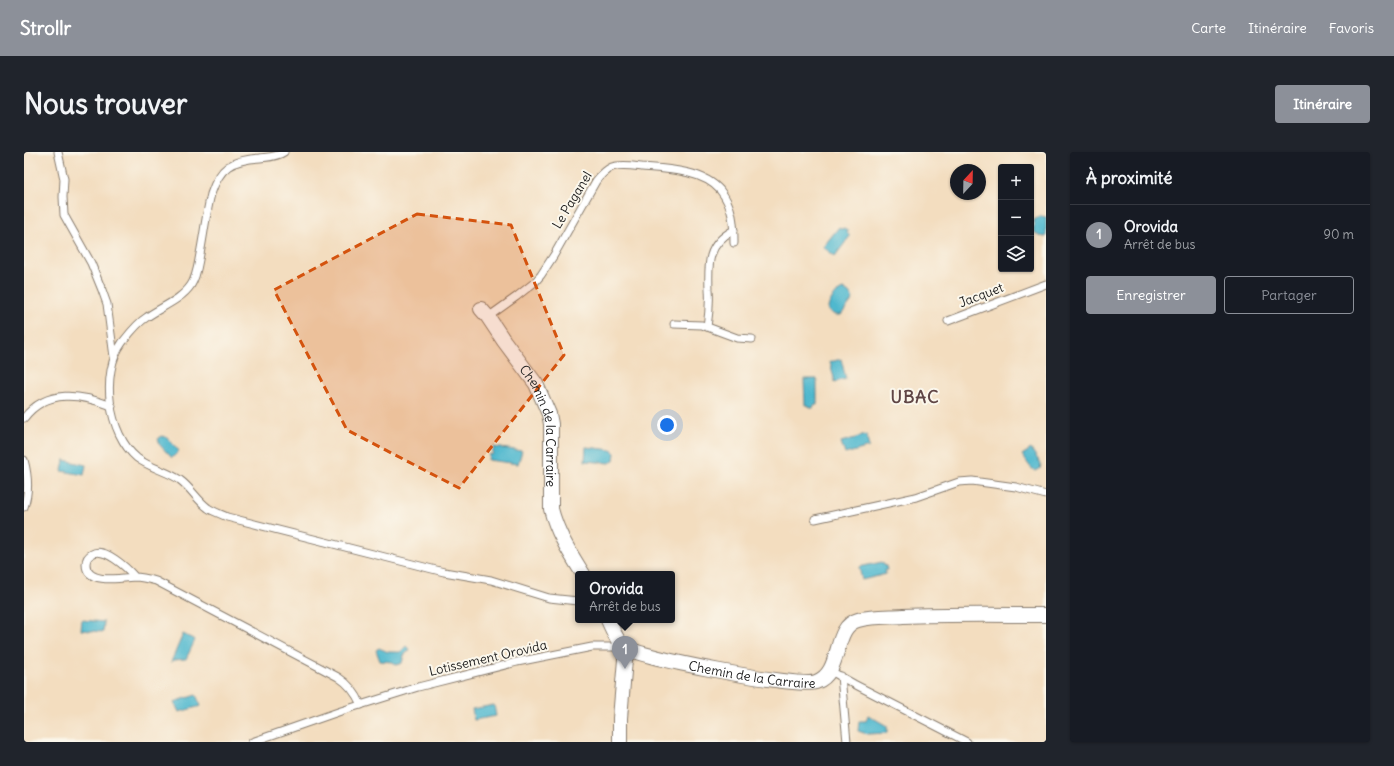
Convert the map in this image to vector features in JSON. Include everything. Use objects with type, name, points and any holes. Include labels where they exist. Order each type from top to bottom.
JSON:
[{"type":"street","name":"Chemin de la Carraire","points":[[485,313],[536,384],[546,405],[551,424],[551,509],[554,521],[564,543],[581,571]]},
{"type":"street","name":"Chemin de la Carraire","points":[[625,647],[655,657],[684,664],[798,683],[813,683],[835,673],[834,662],[844,631],[856,620],[920,616],[1046,615]]},
{"type":"street","points":[[610,623],[618,640],[625,647],[620,718],[620,742]]},
{"type":"lane","points":[[58,152],[64,179],[64,215],[91,263],[107,304],[114,357]]},
{"type":"lane","points":[[284,152],[276,156],[236,163],[227,167],[221,173],[215,182],[211,194],[198,268],[190,286],[175,299],[145,318],[131,331],[121,344],[114,357],[110,380],[110,398],[121,436],[136,457],[150,466],[183,482],[201,502],[216,512],[239,520],[444,572],[491,580],[549,598],[575,601]]},
{"type":"lane","name":"Le Paganel","points":[[485,313],[516,297],[535,282],[550,262],[601,174],[612,167],[632,166],[669,169],[688,173],[705,179],[719,189],[729,204],[734,230],[734,243]]},
{"type":"lane","points":[[707,327],[710,304],[708,267],[710,256],[719,242],[734,230]]},
{"type":"lane","name":"Jacquet","points":[[948,321],[1046,284]]},
{"type":"lane","points":[[674,324],[696,324],[737,338],[752,340]]},
{"type":"lane","points":[[24,418],[34,408],[44,402],[63,396],[75,396],[112,406]]},
{"type":"lane","points":[[24,460],[27,486],[24,507]]},
{"type":"lane","points":[[815,519],[916,497],[959,482],[972,481],[1016,487],[1046,494]]},
{"type":"lane","points":[[135,577],[119,562],[104,553],[96,552],[89,555],[87,559],[86,562],[90,573],[100,578],[109,579],[135,577],[148,579],[164,585],[338,677],[355,692],[360,705]]},
{"type":"lane","name":"Lotissement Orovida","points":[[252,742],[418,687],[517,662],[592,647],[625,647]]},
{"type":"lane","points":[[835,673],[847,742]]},
{"type":"lane","points":[[835,673],[967,742]]},
{"type":"highlighted area","points":[[417,214],[511,225],[564,355],[459,488],[347,430],[274,290]]},
{"type":"water","points":[[1041,216],[1046,217],[1046,237],[1039,236],[1034,232],[1034,220]]},
{"type":"water","points":[[839,227],[847,230],[847,233],[850,236],[835,256],[823,247]]},
{"type":"water","points":[[843,289],[849,293],[853,299],[841,315],[835,315],[828,311],[829,304],[835,295]]},
{"type":"water","points":[[841,359],[846,379],[835,382],[830,362]]},
{"type":"water","points":[[804,379],[817,379],[817,405],[813,408],[805,405]]},
{"type":"water","points":[[866,435],[869,447],[845,454],[841,442]]},
{"type":"water","points":[[162,436],[166,436],[179,451],[172,458],[158,443],[158,439]]},
{"type":"water","points":[[494,447],[522,451],[518,464],[488,460],[489,454],[492,455]]},
{"type":"water","points":[[586,447],[612,450],[615,453],[614,460],[610,463],[585,461]]},
{"type":"water","points":[[1031,449],[1041,464],[1040,469],[1035,471],[1022,455]]},
{"type":"water","points":[[64,460],[86,465],[84,475],[62,471]]},
{"type":"water","points":[[882,562],[886,566],[886,574],[862,580],[859,567]]},
{"type":"water","points":[[82,620],[104,622],[103,632],[81,630]]},
{"type":"water","points":[[183,634],[195,640],[186,659],[174,660],[171,662]]},
{"type":"water","points":[[406,646],[410,650],[404,655],[402,663],[396,665],[393,662],[380,661],[376,650],[379,648],[388,652],[400,652]]},
{"type":"water","points":[[196,695],[201,706],[179,712],[174,702]]},
{"type":"water","points":[[494,705],[496,716],[474,720],[472,709]]},
{"type":"water","points":[[868,715],[887,726],[887,733],[867,734],[858,731],[859,721],[866,721]]},
{"type":"place","name":"Orovida","points":[[625,669]]},
{"type":"district","name":"UBAC","points":[[915,397]]}]
